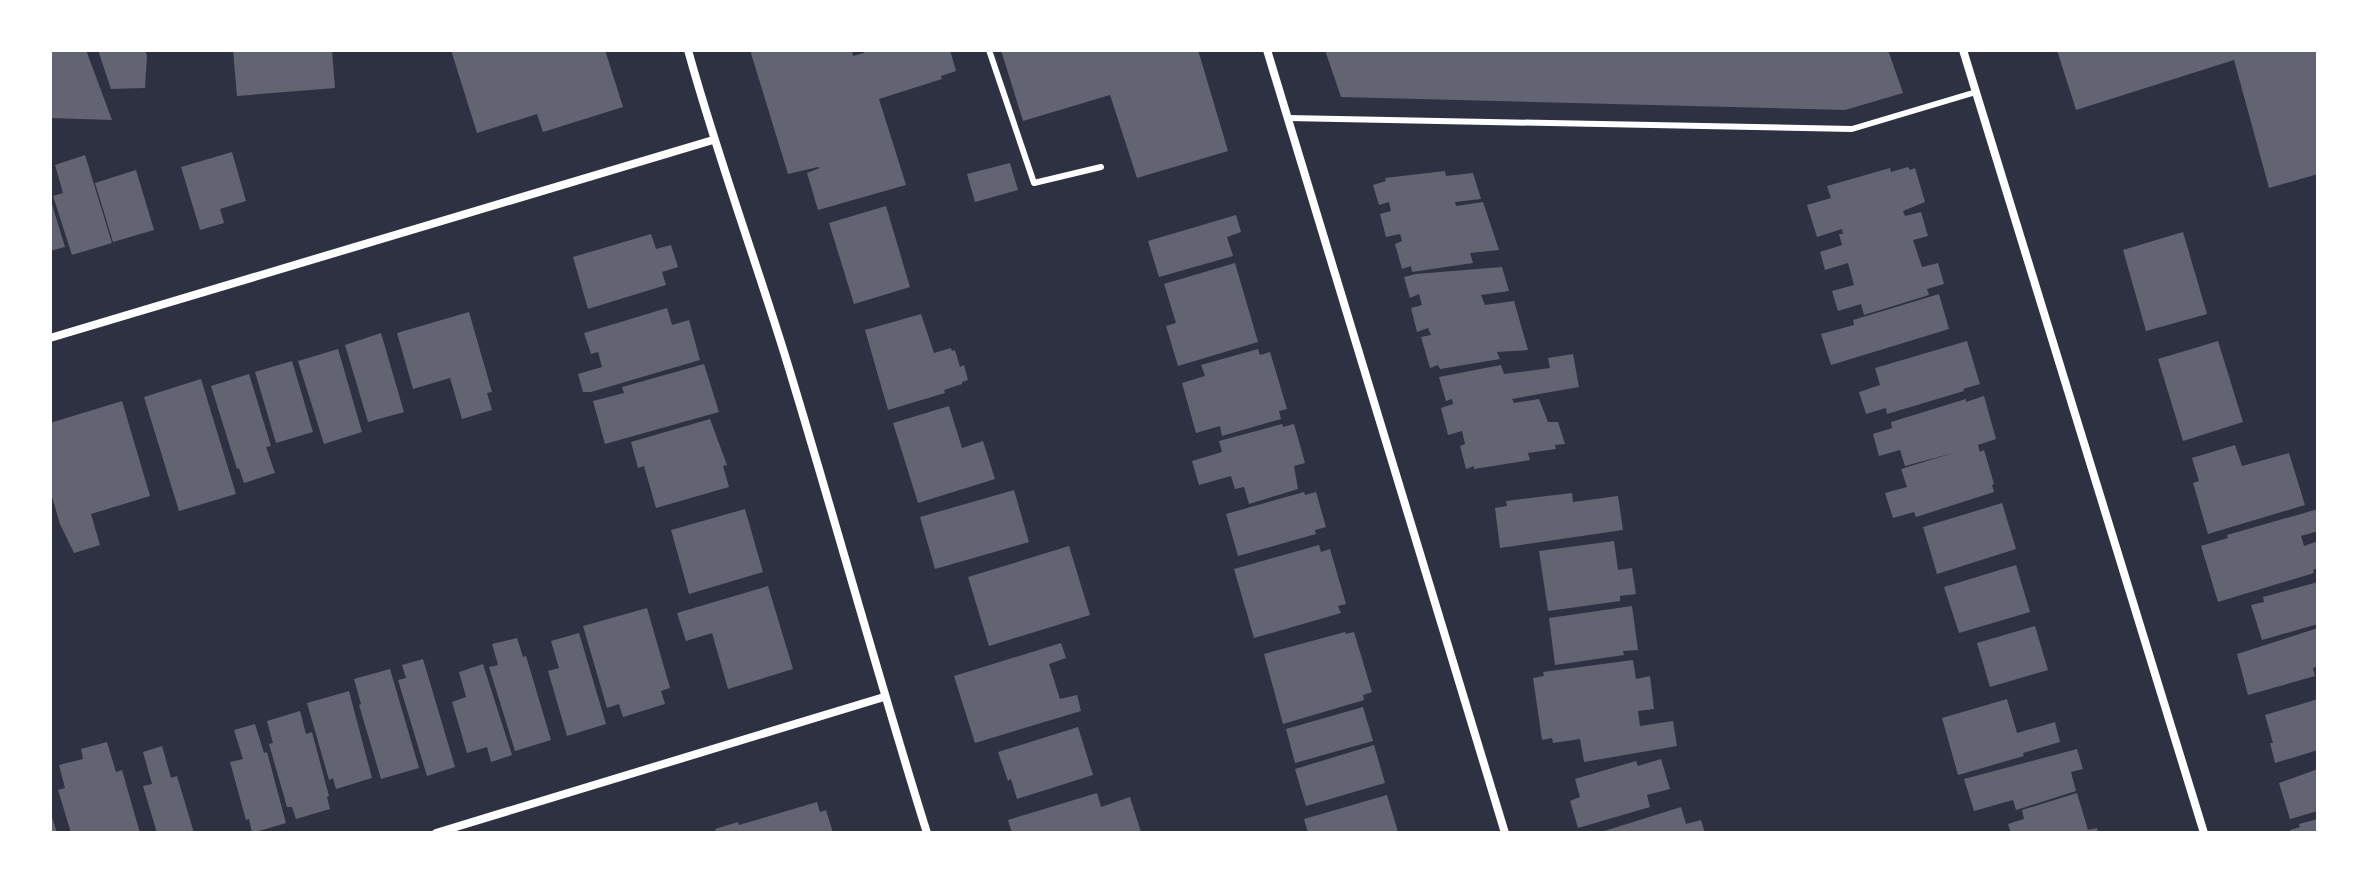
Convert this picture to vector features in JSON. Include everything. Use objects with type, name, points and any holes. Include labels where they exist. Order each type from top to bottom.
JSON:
[{"type":"street","points":[[688,50],[713,140],[786,361],[927,833]]},
{"type":"street","points":[[1267,50],[1505,833]]},
{"type":"street","points":[[1963,50],[2204,833]]},
{"type":"street","points":[[50,338],[713,140]]},
{"type":"street","points":[[436,833],[884,697]]},
{"type":"lane","points":[[989,50],[1034,183],[1101,167]]},
{"type":"lane","points":[[1288,118],[1852,129],[1976,92]]},
{"type":"building","points":[[50,50],[86,50],[112,120],[50,118]]},
{"type":"building","points":[[98,50],[145,50],[145,88],[111,89]]},
{"type":"building","points":[[233,50],[332,50],[335,88],[237,96]]},
{"type":"building","points":[[451,50],[605,50],[623,107],[543,132],[537,114],[477,133]]},
{"type":"building","points":[[750,50],[852,50],[853,56],[864,53],[863,50],[950,50],[956,71],[941,76],[942,79],[879,99],[906,185],[818,210],[807,173],[820,168],[788,174]]},
{"type":"building","points":[[1001,50],[1198,50],[1228,151],[1137,178],[1110,95],[1023,121]]},
{"type":"building","points":[[1325,50],[1888,50],[1903,93],[1845,110],[1341,97]]},
{"type":"building","points":[[2057,50],[2318,50],[2318,174],[2269,188],[2234,60],[2076,110]]},
{"type":"building","points":[[232,152],[246,201],[220,209],[224,223],[200,230],[181,167]]},
{"type":"building","points":[[85,155],[112,243],[72,255],[53,196],[63,193],[55,165]]},
{"type":"building","points":[[1010,163],[1018,190],[975,202],[967,174]]},
{"type":"building","points":[[1908,167],[1910,170],[1915,168],[1925,202],[1903,211],[1905,216],[1921,212],[1928,236],[1913,240],[1922,267],[1938,263],[1944,284],[1927,289],[1929,295],[1864,315],[1861,304],[1838,311],[1832,291],[1854,285],[1848,263],[1825,270],[1820,252],[1842,245],[1839,234],[1843,234],[1842,229],[1817,237],[1807,205],[1831,198],[1827,186],[1890,168],[1891,172]]},
{"type":"building","points":[[136,170],[154,230],[113,242],[95,183]]},
{"type":"building","points":[[1445,171],[1446,176],[1473,173],[1481,199],[1455,202],[1456,206],[1483,202],[1499,250],[1470,253],[1473,263],[1412,272],[1411,266],[1402,269],[1395,244],[1402,241],[1400,234],[1386,237],[1380,214],[1391,211],[1389,202],[1379,205],[1373,185],[1386,181],[1385,178]]},
{"type":"building","points":[[50,198],[65,247],[50,251]]},
{"type":"building","points":[[886,206],[910,287],[854,304],[829,223]]},
{"type":"building","points":[[1236,215],[1241,232],[1227,237],[1233,256],[1159,277],[1148,241]]},
{"type":"building","points":[[2183,232],[2207,314],[2146,331],[2123,250]]},
{"type":"building","points":[[651,234],[656,249],[671,245],[678,267],[662,272],[666,285],[588,309],[573,257]]},
{"type":"building","points":[[1235,263],[1258,342],[1178,366],[1166,326],[1176,323],[1164,284]]},
{"type":"building","points":[[1502,267],[1509,291],[1481,295],[1485,305],[1514,301],[1528,350],[1497,352],[1500,359],[1430,368],[1421,337],[1431,335],[1428,328],[1417,332],[1411,308],[1422,305],[1419,294],[1410,298],[1404,277]]},
{"type":"building","points":[[1939,294],[1949,329],[1831,365],[1821,334],[1854,325],[1853,320]]},
{"type":"building","points":[[667,308],[672,325],[689,320],[700,360],[583,392],[578,374],[602,367],[598,352],[591,354],[584,333]]},
{"type":"building","points":[[469,312],[492,392],[487,393],[492,410],[462,419],[450,378],[413,389],[397,333]]},
{"type":"building","points":[[921,314],[934,353],[951,348],[955,350],[968,380],[944,390],[945,393],[888,410],[865,330]]},
{"type":"building","points":[[381,333],[404,412],[368,422],[345,345]]},
{"type":"building","points":[[1967,341],[1980,384],[1887,414],[1886,408],[1866,414],[1859,392],[1880,385],[1875,368]]},
{"type":"building","points":[[2218,341],[2243,422],[2183,441],[2158,359]]},
{"type":"building","points":[[338,349],[362,432],[324,444],[298,361]]},
{"type":"building","points":[[1258,349],[1260,355],[1270,352],[1287,409],[1279,411],[1281,419],[1222,436],[1220,426],[1196,433],[1182,383],[1205,376],[1201,365]]},
{"type":"building","points":[[1573,354],[1579,387],[1512,399],[1514,403],[1539,399],[1548,422],[1558,422],[1565,444],[1555,445],[1556,449],[1528,453],[1530,460],[1466,469],[1460,446],[1465,444],[1462,431],[1448,435],[1441,408],[1453,404],[1452,399],[1446,401],[1439,377],[1501,365],[1504,374],[1550,368],[1548,358]]},
{"type":"building","points":[[292,361],[313,432],[276,443],[255,372]]},
{"type":"building","points":[[704,364],[719,412],[605,444],[593,401],[624,393],[622,387]]},
{"type":"building","points":[[249,374],[271,446],[266,447],[275,473],[244,483],[211,386]]},
{"type":"building","points":[[201,379],[236,494],[179,511],[144,397]]},
{"type":"building","points":[[1984,396],[1996,439],[1978,445],[1980,452],[1984,450],[1994,492],[1916,517],[1914,512],[1893,518],[1885,493],[1907,487],[1901,469],[1953,453],[1905,466],[1900,450],[1879,456],[1873,434],[1892,428],[1891,422]]},
{"type":"building","points":[[122,401],[150,496],[91,514],[100,545],[74,553],[60,524],[50,490],[50,423]]},
{"type":"building","points":[[949,406],[962,448],[983,441],[995,479],[918,503],[893,423]]},
{"type":"building","points":[[710,419],[727,465],[723,466],[729,487],[656,508],[644,466],[638,468],[631,442]]},
{"type":"building","points":[[1282,424],[1283,427],[1294,424],[1305,463],[1294,466],[1298,489],[1249,504],[1244,487],[1235,489],[1231,476],[1199,485],[1192,461],[1222,452],[1219,441]]},
{"type":"building","points":[[2235,445],[2242,466],[2289,453],[2305,505],[2208,534],[2193,483],[2199,481],[2192,458]]},
{"type":"building","points":[[1014,490],[1029,542],[935,569],[920,517]]},
{"type":"building","points":[[1304,492],[1305,495],[1316,492],[1326,527],[1315,530],[1316,534],[1238,556],[1226,514]]},
{"type":"building","points":[[1572,493],[1573,502],[1618,496],[1623,530],[1500,548],[1495,508],[1507,506],[1506,501]]},
{"type":"building","points":[[2002,503],[2016,549],[1937,574],[1923,527]]},
{"type":"building","points":[[745,509],[763,572],[689,594],[671,530]]},
{"type":"building","points":[[2318,509],[2318,531],[2301,536],[2304,546],[2318,541],[2318,568],[2313,570],[2314,573],[2218,602],[2201,546],[2228,538],[2227,535]]},
{"type":"building","points":[[1614,541],[1618,570],[1632,568],[1636,594],[1620,596],[1620,601],[1548,611],[1539,551]]},
{"type":"building","points":[[1319,545],[1321,552],[1330,549],[1346,604],[1338,606],[1341,613],[1254,638],[1234,569]]},
{"type":"building","points":[[1069,546],[1090,615],[989,646],[968,577]]},
{"type":"building","points":[[2016,565],[2030,612],[1959,633],[1944,587]]},
{"type":"building","points":[[2318,582],[2318,624],[2262,640],[2251,605],[2264,602],[2263,597]]},
{"type":"building","points":[[768,586],[793,669],[728,689],[712,633],[686,641],[677,613]]},
{"type":"building","points":[[1632,606],[1638,650],[1623,651],[1624,655],[1555,665],[1549,618]]},
{"type":"building","points":[[647,608],[670,688],[661,691],[665,704],[623,717],[619,704],[607,708],[583,626]]},
{"type":"building","points":[[2035,626],[2048,670],[1990,687],[1977,643]]},
{"type":"building","points":[[2318,628],[2318,666],[2313,668],[2315,676],[2248,695],[2237,654]]},
{"type":"building","points":[[1354,632],[1372,692],[1363,695],[1364,700],[1283,724],[1264,654]]},
{"type":"building","points":[[579,633],[606,724],[567,736],[548,671],[559,668],[551,641]]},
{"type":"building","points":[[517,638],[523,657],[526,656],[551,740],[515,751],[489,667],[498,665],[492,644]]},
{"type":"building","points":[[1061,643],[1066,658],[1049,664],[1060,699],[1077,695],[1081,711],[975,743],[954,676]]},
{"type":"building","points":[[423,659],[455,767],[427,776],[398,680],[406,678],[402,665]]},
{"type":"building","points":[[1633,660],[1636,679],[1650,676],[1654,709],[1638,711],[1640,726],[1673,721],[1677,746],[1584,762],[1580,739],[1553,743],[1552,738],[1542,740],[1533,678],[1544,676],[1543,672]]},
{"type":"building","points":[[483,664],[512,755],[491,762],[487,747],[467,753],[452,702],[466,697],[459,672]]},
{"type":"building","points":[[390,669],[419,768],[381,779],[354,679]]},
{"type":"building","points":[[349,691],[372,778],[336,789],[333,778],[329,780],[307,703]]},
{"type":"building","points":[[2007,699],[2017,733],[2055,722],[2060,742],[1958,775],[1942,718]]},
{"type":"building","points":[[2318,699],[2318,750],[2275,763],[2265,715]]},
{"type":"building","points":[[1363,707],[1373,741],[1295,763],[1286,729]]},
{"type":"building","points":[[300,711],[306,734],[312,732],[330,809],[296,819],[292,807],[287,807],[269,744],[273,743],[267,721]]},
{"type":"building","points":[[255,724],[264,753],[267,752],[286,823],[252,833],[230,762],[243,759],[234,730]]},
{"type":"building","points":[[1078,727],[1093,775],[1017,799],[998,752]]},
{"type":"building","points":[[107,742],[116,772],[122,770],[140,833],[71,833],[58,790],[65,788],[59,765],[83,759],[81,749]]},
{"type":"building","points":[[1374,745],[1385,783],[1306,806],[1295,769]]},
{"type":"building","points":[[162,746],[171,778],[177,776],[194,833],[157,833],[143,786],[152,784],[143,752]]},
{"type":"building","points":[[2077,749],[2083,769],[2071,772],[2076,791],[2016,810],[2013,800],[1974,811],[1964,779]]},
{"type":"building","points":[[1661,759],[1670,789],[1647,795],[1650,807],[1578,828],[1570,801],[1580,797],[1575,779],[1636,761],[1638,766]]},
{"type":"building","points":[[2318,769],[2318,811],[2290,819],[2279,783]]},
{"type":"building","points":[[1097,793],[1101,807],[1130,797],[1141,832],[1012,833],[1008,820]]},
{"type":"building","points":[[2077,793],[2088,830],[2097,828],[2098,833],[2011,833],[2008,824],[2024,819],[2022,810]]},
{"type":"building","points":[[1387,795],[1398,832],[1308,833],[1304,819]]},
{"type":"building","points":[[817,802],[820,812],[826,810],[833,833],[717,833],[715,829],[738,822],[739,825]]},
{"type":"building","points":[[1681,807],[1686,824],[1701,820],[1705,833],[1598,833]]},
{"type":"building","points":[[51,814],[57,833],[50,833]]},
{"type":"building","points":[[2318,819],[2318,833],[2291,833],[2290,830],[2300,827],[2299,824]]}]
